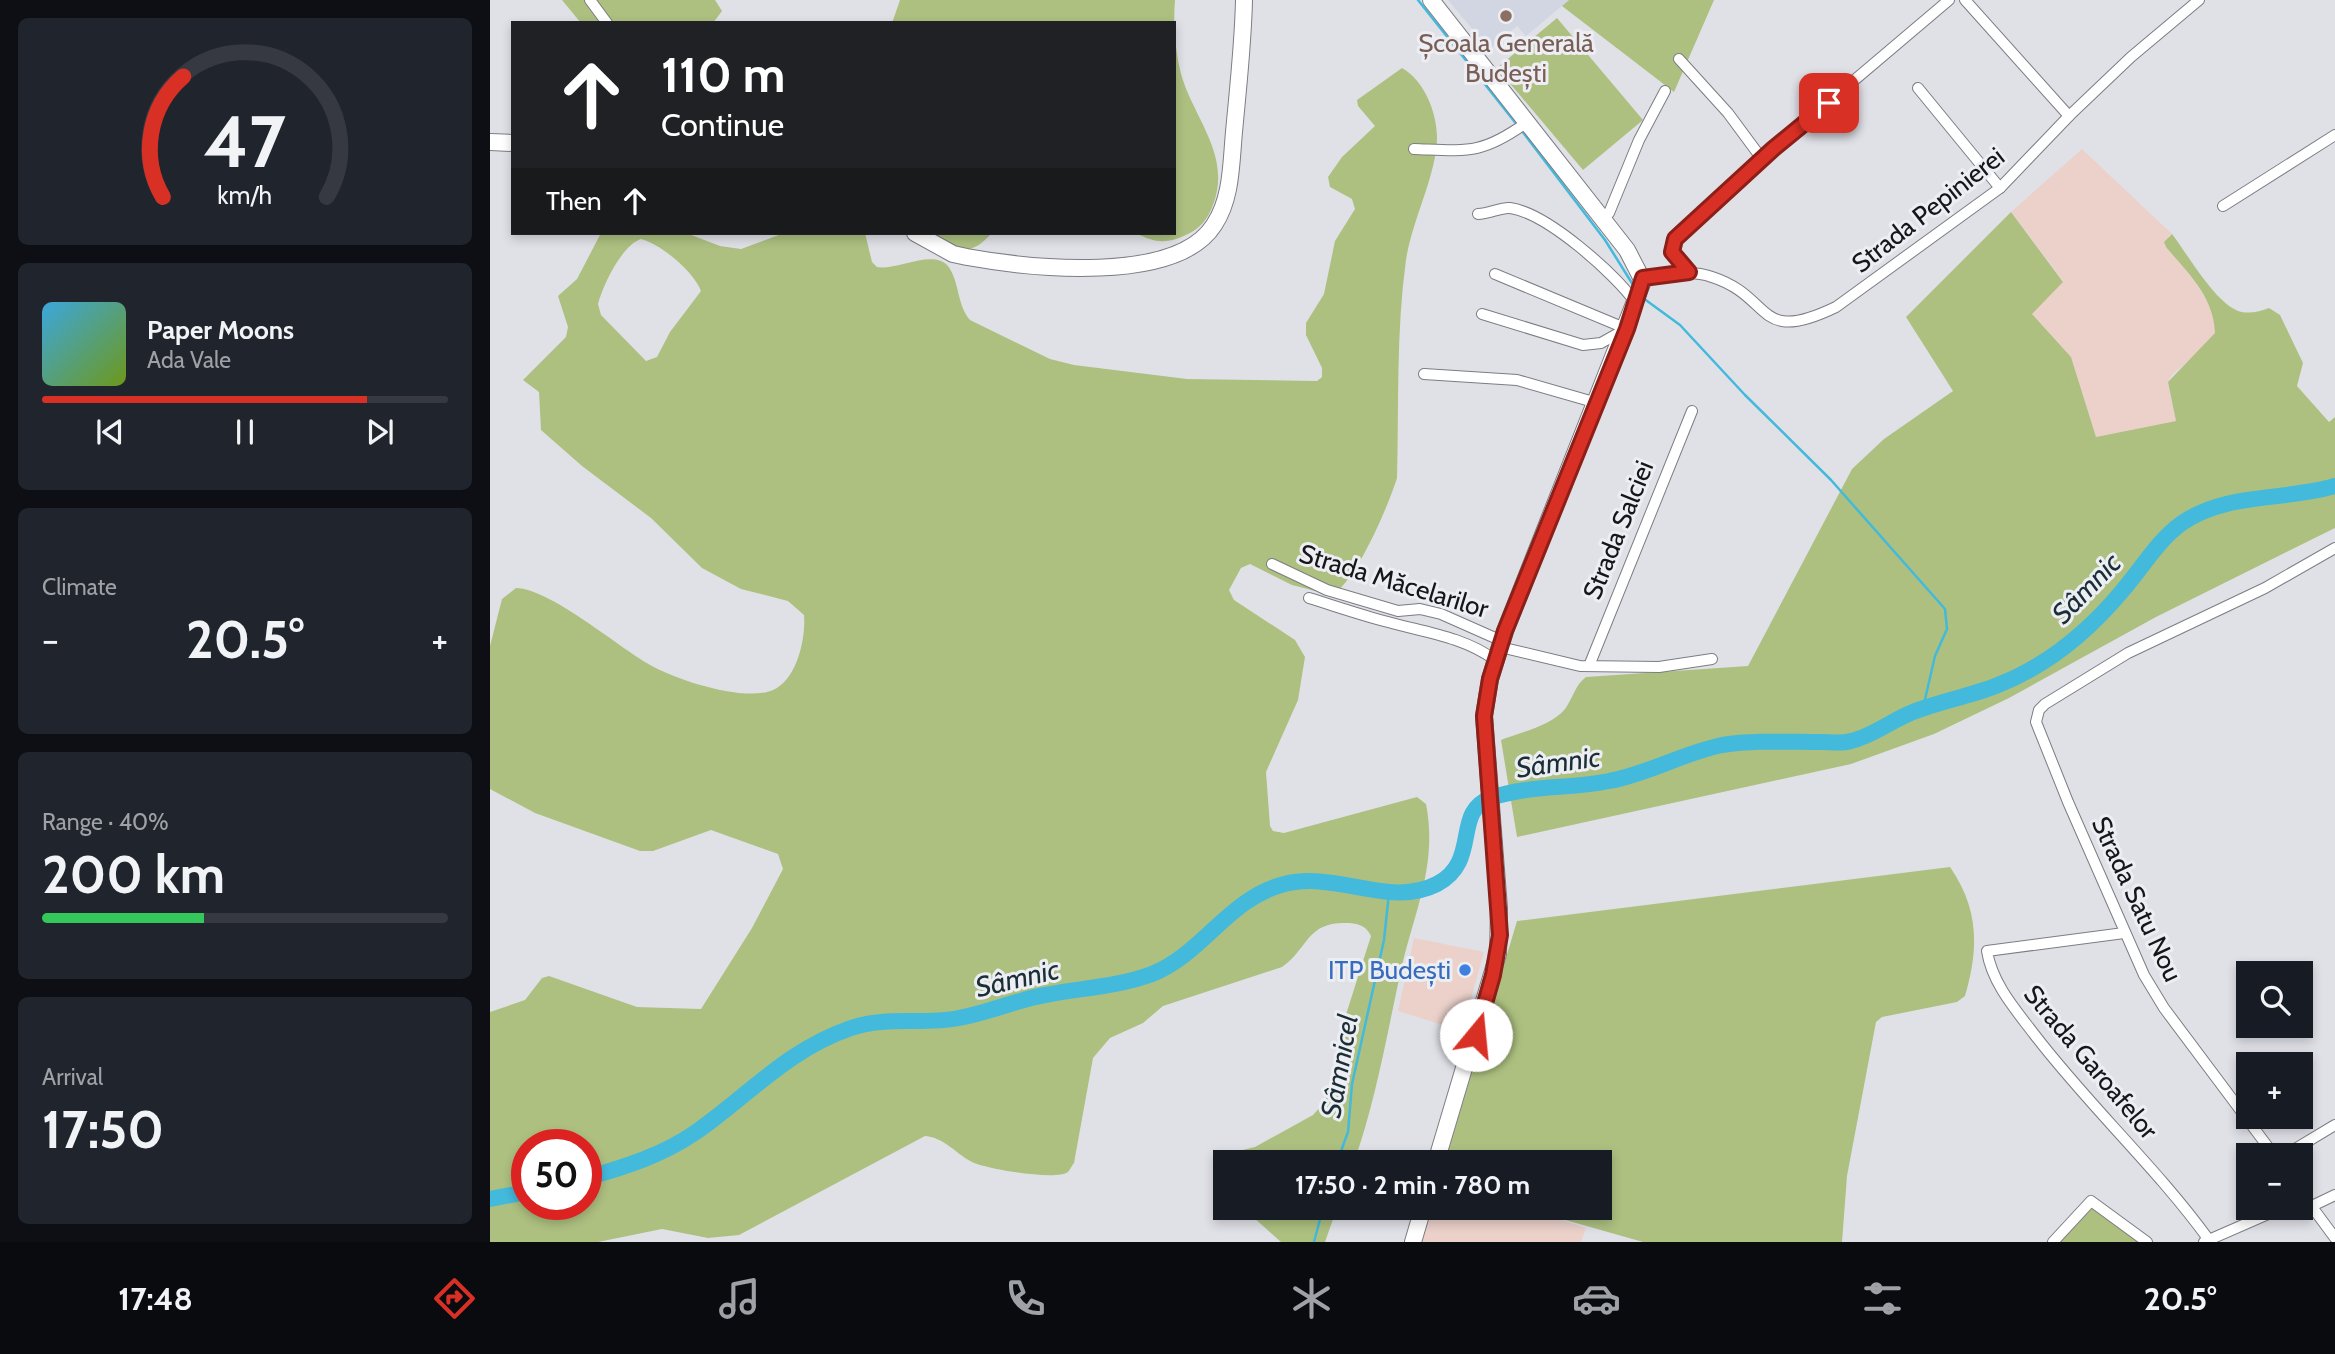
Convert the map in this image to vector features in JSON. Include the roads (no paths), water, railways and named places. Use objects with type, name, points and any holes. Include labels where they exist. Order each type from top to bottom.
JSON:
[{"type":"main road","points":[[919,235],[953,254],[967,257],[1088,267],[1149,263],[1180,252],[1204,237],[1223,208],[1229,183],[1244,41],[1244,0]]},
{"type":"main road","points":[[1431,0],[1522,126],[1606,216],[1643,281],[1627,329],[1499,649],[1484,716],[1500,935],[1493,975],[1440,1150]]},
{"type":"main road","points":[[490,142],[511,143]]},
{"type":"main road","points":[[1413,1242],[1419,1220]]},
{"type":"street","points":[[590,0],[606,21]]},
{"type":"street","points":[[1689,272],[1672,252],[1673,243],[1762,159],[1950,0]]},
{"type":"street","points":[[1965,0],[2069,116]]},
{"type":"street","name":"Strada Pepinierei","points":[[1643,281],[1689,272],[1726,282],[1783,323],[1800,323],[1850,300],[2000,188],[2069,116],[2131,57],[2199,0]]},
{"type":"street","points":[[1679,59],[1728,113],[1762,159]]},
{"type":"street","points":[[1918,88],[2000,188]]},
{"type":"street","points":[[1606,216],[1639,140],[1665,91]]},
{"type":"street","points":[[1414,149],[1475,150],[1501,141],[1522,126]]},
{"type":"street","points":[[2223,206],[2335,135]]},
{"type":"street","points":[[1478,214],[1510,208],[1541,220],[1605,266],[1637,301]]},
{"type":"street","points":[[1495,274],[1627,329]]},
{"type":"street","points":[[1482,314],[1583,345],[1601,343],[1627,329]]},
{"type":"street","points":[[1424,374],[1517,380],[1597,403]]},
{"type":"street","name":"Strada Salciei","points":[[1588,666],[1692,411]]},
{"type":"street","name":"Strada Satu Nou","points":[[2265,1143],[2164,1008],[2124,933],[2040,734],[2037,715],[2045,704],[2128,653],[2265,588],[2335,548]]},
{"type":"street","name":"Strada Măcelarilor","points":[[1272,564],[1327,590],[1398,611],[1420,609],[1441,614],[1499,649]]},
{"type":"street","points":[[1309,598],[1385,622],[1430,631],[1474,647],[1499,649],[1588,666],[1659,667],[1712,659]]},
{"type":"street","name":"Strada Garoafelor","points":[[2124,933],[1987,951],[2004,994],[2049,1055],[2207,1241],[2255,1220]]},
{"type":"street","points":[[2305,1143],[2335,1125]]},
{"type":"street","points":[[2313,1198],[2335,1195]]},
{"type":"street","points":[[2053,1242],[2091,1201],[2147,1242]]},
{"type":"street","points":[[2313,1209],[2335,1238]]},
{"type":"waterway","points":[[1418,0],[1518,126]]},
{"type":"waterway","points":[[1522,131],[1605,240],[1635,288]]},
{"type":"waterway","points":[[1643,298],[1680,325],[1745,395],[1831,480],[1945,609],[1947,629],[1935,656],[1923,708]]},
{"type":"waterway","name":"Sâmnic","points":[[602,1173],[643,1160],[683,1140],[807,1048],[851,1028],[878,1022],[959,1018],[1034,997],[1112,985],[1152,974],[1186,954],[1246,902],[1281,885],[1301,881],[1322,882],[1400,892],[1418,891],[1437,884],[1459,863],[1472,814],[1479,804],[1491,798],[1519,791],[1623,778],[1722,745],[1759,742],[1847,742],[1859,739],[1913,712],[1998,685],[2051,657],[2082,633],[2110,605],[2165,538],[2182,523],[2218,506],[2335,486]]},
{"type":"waterway","name":"Sâmnicel","points":[[1341,1150],[1348,1132],[1352,1084],[1384,940],[1389,893]]},
{"type":"waterway","name":"Sâmnic","points":[[490,1199],[511,1195]]},
{"type":"waterway","name":"Sâmnicel","points":[[1314,1242],[1320,1220]]},
{"type":"place","name":"Școala Generală Budești","points":[[1506,16]]},
{"type":"place","name":"ITP Budești","points":[[1465,970]]}]
